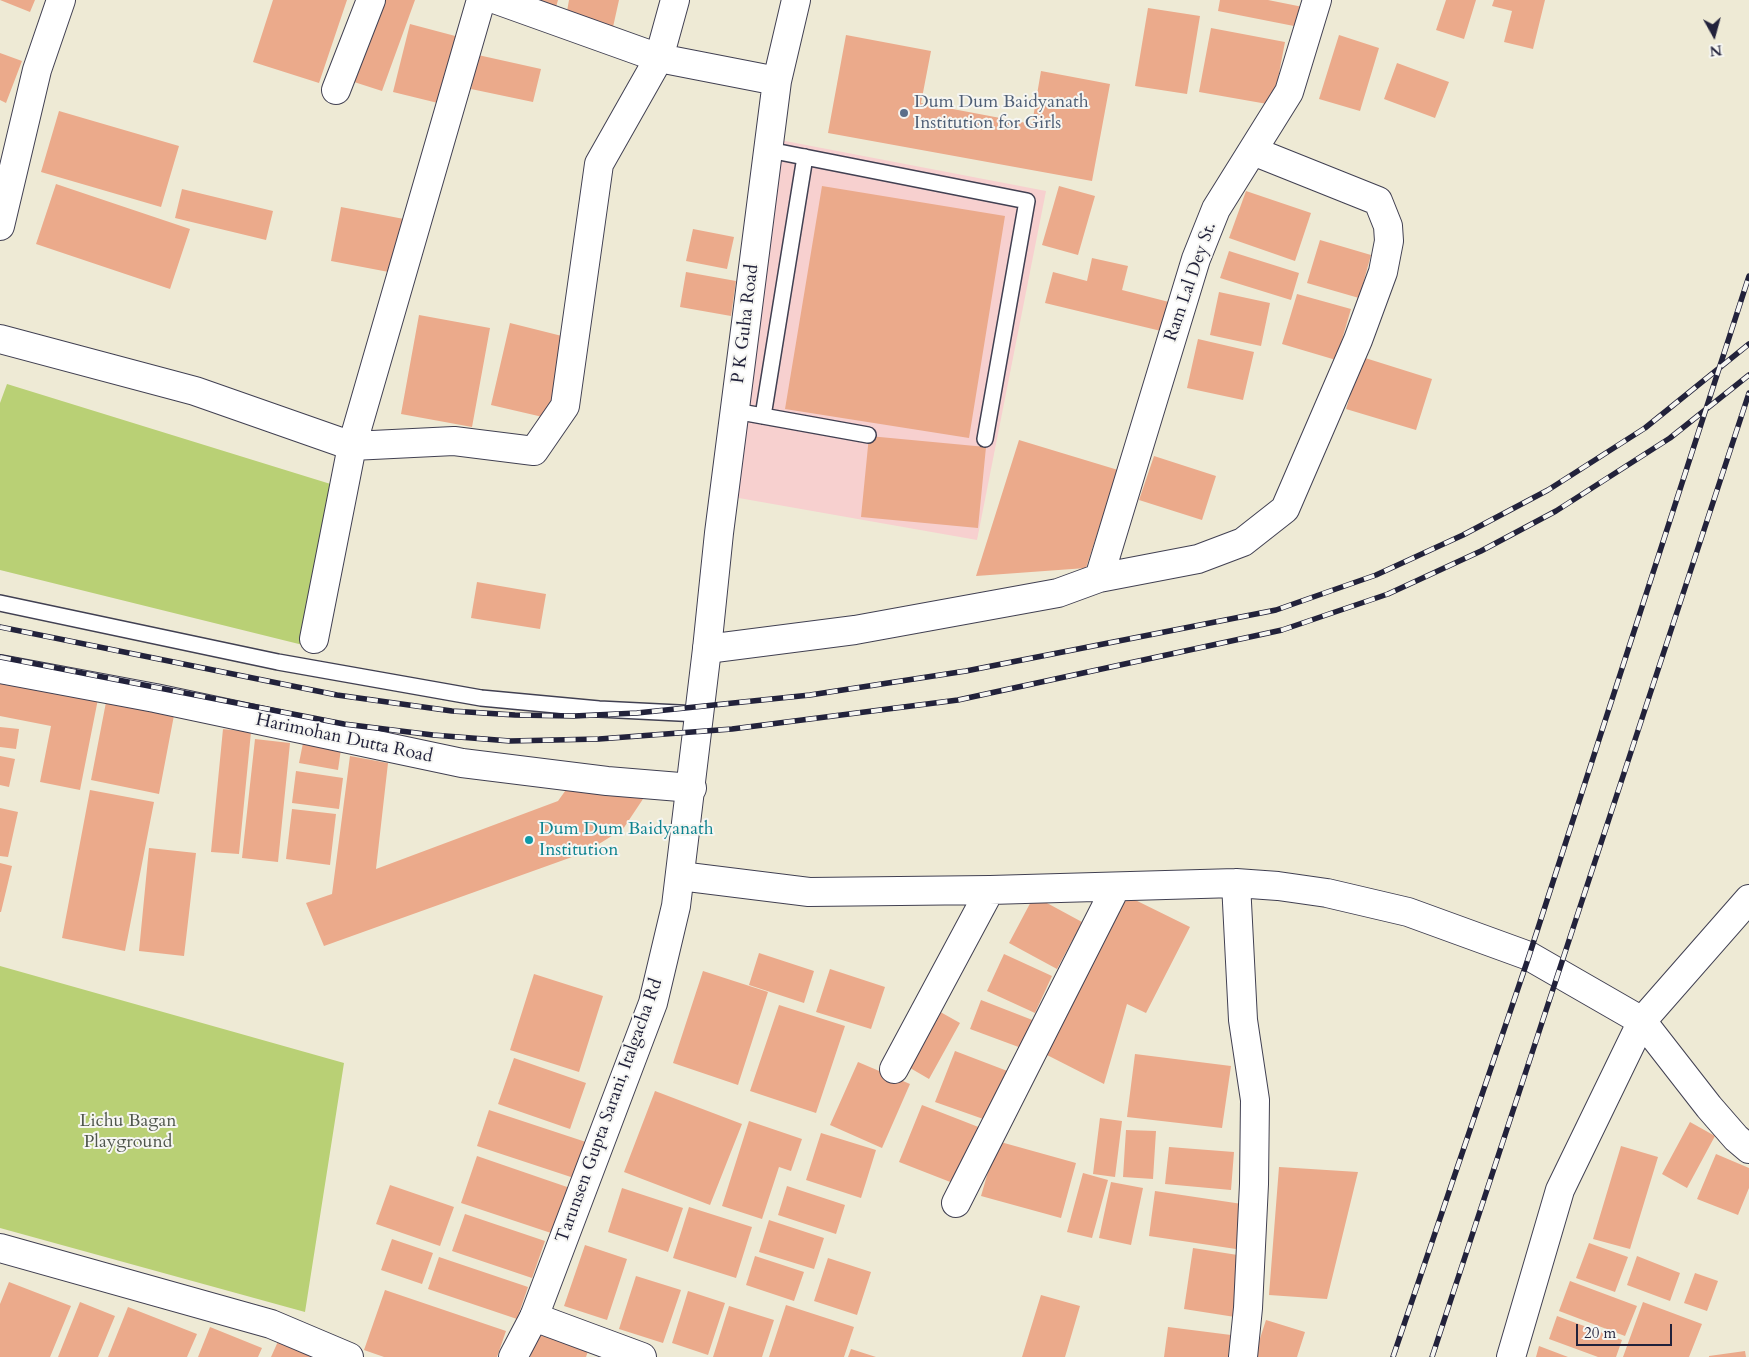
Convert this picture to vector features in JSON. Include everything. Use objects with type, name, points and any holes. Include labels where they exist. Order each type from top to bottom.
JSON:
[{"type":"street","points":[[0,226],[37,70],[61,0]]},
{"type":"street","points":[[336,90],[371,0]]},
{"type":"street","points":[[314,639],[352,446],[481,0]]},
{"type":"street","points":[[496,0],[659,58],[777,81]]},
{"type":"street","points":[[0,339],[195,391],[352,446],[454,441],[534,451],[564,406],[599,164],[659,58],[675,0]]},
{"type":"street","name":"P K Guha Road","points":[[707,649],[777,81],[796,0]]},
{"type":"street","name":"Ram Lal Dey St.","points":[[1099,578],[1196,259],[1216,209],[1289,92],[1317,0]]},
{"type":"street","points":[[707,649],[865,628],[1058,593],[1099,578],[1198,559],[1243,542],[1285,509],[1358,340],[1382,272],[1389,241],[1388,226],[1378,201],[1253,151]]},
{"type":"street","name":"Tarunsen Gupta Sarani, Italgacha Rd","points":[[513,1357],[534,1317],[653,1003],[676,906],[692,788],[707,649]]},
{"type":"street","name":"Harimohan Dutta Road","points":[[0,670],[154,698],[462,764],[607,781],[692,788]]},
{"type":"street","points":[[680,876],[809,892],[990,890],[1236,883],[1278,886],[1327,893],[1408,912],[1529,956],[1642,1021],[1708,1107],[1736,1138],[1749,1149]]},
{"type":"street","points":[[1236,883],[1243,1020],[1255,1100],[1254,1184],[1248,1308],[1243,1357]]},
{"type":"street","points":[[956,1203],[1116,887]]},
{"type":"street","points":[[894,1069],[990,890]]},
{"type":"street","points":[[1511,1357],[1560,1190],[1642,1021],[1749,899]]},
{"type":"street","points":[[0,1248],[271,1324],[349,1357]]},
{"type":"street","points":[[534,1317],[642,1357]]},
{"type":"lane","points":[[769,150],[1027,201],[985,439]]},
{"type":"lane","points":[[763,416],[804,158]]},
{"type":"lane","points":[[735,410],[868,435]]},
{"type":"lane","points":[[0,603],[278,662],[472,696],[599,710],[700,714]]},
{"type":"shaded area","points":[[780,140],[1046,191],[977,540],[733,497]]},
{"type":"green space","points":[[7,384],[337,486],[307,646],[0,570],[0,403]]},
{"type":"green space","name":"Lichu Bagan Playground","points":[[0,966],[344,1063],[305,1312],[0,1228]]},
{"type":"building","points":[[0,0],[35,0],[30,12]]},
{"type":"building","points":[[273,0],[347,0],[319,83],[253,62]]},
{"type":"building","points":[[380,0],[415,0],[382,91],[351,81]]},
{"type":"building","points":[[534,0],[558,0],[556,7]]},
{"type":"building","points":[[569,0],[619,0],[613,27],[566,17]]},
{"type":"building","points":[[1220,0],[1268,0],[1303,7],[1299,27],[1218,11]]},
{"type":"building","points":[[1446,0],[1476,0],[1464,39],[1436,30]]},
{"type":"building","points":[[1494,0],[1545,0],[1533,49],[1504,42],[1512,11],[1492,6]]},
{"type":"building","points":[[1148,8],[1200,16],[1187,94],[1135,86]]},
{"type":"building","points":[[410,24],[459,37],[442,104],[393,92]]},
{"type":"building","points":[[1211,28],[1285,42],[1273,105],[1199,92]]},
{"type":"building","name":"Dum Dum Baidyanath Institution for Girls","points":[[846,35],[931,51],[921,103],[1032,124],[1041,71],[1110,84],[1092,181],[828,133]]},
{"type":"building","points":[[1339,35],[1379,48],[1360,111],[1319,99]]},
{"type":"building","points":[[0,53],[22,61],[6,103],[0,100]]},
{"type":"building","points":[[478,55],[541,69],[533,102],[471,89]]},
{"type":"building","points":[[1397,63],[1449,82],[1435,118],[1384,99]]},
{"type":"building","points":[[59,111],[179,146],[161,207],[41,172]]},
{"type":"building","points":[[56,184],[190,229],[170,289],[36,244]]},
{"type":"building","points":[[822,186],[1005,216],[969,438],[785,409]]},
{"type":"building","points":[[1059,186],[1095,196],[1078,255],[1042,245]]},
{"type":"building","points":[[182,189],[273,211],[266,240],[175,218]]},
{"type":"building","points":[[1246,191],[1311,213],[1295,261],[1229,238]]},
{"type":"building","points":[[341,207],[404,219],[394,273],[331,261]]},
{"type":"building","points":[[693,229],[734,237],[727,269],[686,261]]},
{"type":"building","points":[[1320,240],[1371,255],[1359,298],[1307,283]]},
{"type":"building","points":[[1229,251],[1299,273],[1291,300],[1220,278]]},
{"type":"building","points":[[1092,258],[1128,266],[1122,290],[1169,302],[1161,331],[1045,303],[1053,272],[1087,281]]},
{"type":"building","points":[[686,272],[736,281],[731,316],[680,307]]},
{"type":"building","points":[[1219,292],[1270,303],[1261,346],[1210,335]]},
{"type":"building","points":[[1297,294],[1351,309],[1336,360],[1282,344]]},
{"type":"building","points":[[419,315],[490,328],[472,427],[401,414]]},
{"type":"building","points":[[510,323],[566,337],[547,418],[491,405]]},
{"type":"building","points":[[1198,339],[1254,352],[1243,400],[1187,388]]},
{"type":"building","points":[[1362,357],[1432,379],[1416,430],[1346,409]]},
{"type":"building","points":[[869,436],[986,447],[978,528],[861,517]]},
{"type":"building","points":[[1019,440],[1118,470],[1086,568],[976,576]]},
{"type":"building","points":[[1154,456],[1216,476],[1202,520],[1139,500]]},
{"type":"building","points":[[477,582],[546,594],[540,629],[471,618]]},
{"type":"building","points":[[0,681],[98,699],[80,790],[40,782],[51,726],[0,716]]},
{"type":"building","points":[[107,697],[175,710],[159,794],[91,780]]},
{"type":"building","points":[[0,727],[19,729],[16,749],[0,747]]},
{"type":"building","points":[[223,729],[251,732],[239,854],[211,852]]},
{"type":"building","points":[[255,739],[290,743],[278,862],[242,858]]},
{"type":"building","points":[[303,743],[341,749],[338,770],[299,763]]},
{"type":"building","points":[[0,756],[15,759],[9,787],[0,785]]},
{"type":"building","name":"Dum Dum Baidyanath Institution","points":[[350,756],[388,763],[376,869],[558,801],[568,787],[645,796],[623,829],[586,852],[324,946],[306,903],[332,894]]},
{"type":"building","points":[[296,771],[343,778],[339,809],[292,803]]},
{"type":"building","points":[[90,790],[154,802],[125,951],[62,938]]},
{"type":"building","points":[[0,808],[18,812],[8,857],[0,856]]},
{"type":"building","points":[[292,809],[336,814],[330,865],[286,859]]},
{"type":"building","points":[[149,848],[196,853],[184,956],[139,951]]},
{"type":"building","points":[[0,863],[12,866],[1,912],[0,912]]},
{"type":"building","points":[[1034,896],[1082,922],[1057,969],[1009,943]]},
{"type":"building","points":[[1127,896],[1190,927],[1146,1013],[1127,1004],[1104,1084],[1047,1055]]},
{"type":"building","points":[[759,953],[814,971],[804,1003],[749,985]]},
{"type":"building","points":[[1004,954],[1052,976],[1035,1013],[987,991]]},
{"type":"building","points":[[830,969],[885,987],[871,1029],[816,1012]]},
{"type":"building","points":[[703,971],[768,992],[738,1085],[673,1063]]},
{"type":"building","points":[[534,974],[603,996],[579,1072],[510,1050]]},
{"type":"building","points":[[981,1000],[1035,1021],[1024,1049],[970,1029]]},
{"type":"building","points":[[779,1005],[845,1026],[816,1113],[750,1091]]},
{"type":"building","points":[[935,1009],[960,1023],[929,1079],[905,1065]]},
{"type":"building","points":[[955,1051],[1010,1072],[989,1121],[935,1102]]},
{"type":"building","points":[[1135,1054],[1231,1066],[1222,1128],[1127,1117]]},
{"type":"building","points":[[514,1058],[586,1083],[570,1129],[498,1104]]},
{"type":"building","points":[[858,1062],[910,1084],[882,1148],[830,1125]]},
{"type":"building","points":[[655,1091],[742,1124],[710,1205],[624,1172]]},
{"type":"building","points":[[922,1105],[981,1128],[958,1185],[899,1162]]},
{"type":"building","points":[[489,1110],[592,1144],[580,1180],[477,1146]]},
{"type":"building","points":[[1100,1118],[1122,1121],[1115,1177],[1093,1174]]},
{"type":"building","points":[[749,1121],[802,1139],[791,1171],[779,1167],[762,1219],[722,1206]]},
{"type":"building","points":[[1690,1122],[1715,1136],[1687,1188],[1662,1174]]},
{"type":"building","points":[[1126,1130],[1156,1131],[1153,1179],[1123,1177]]},
{"type":"building","points":[[821,1133],[876,1150],[861,1198],[806,1180]]},
{"type":"building","points":[[997,1141],[1076,1163],[1061,1218],[981,1196]]},
{"type":"building","points":[[1621,1146],[1658,1157],[1630,1249],[1593,1239]]},
{"type":"building","points":[[1169,1147],[1234,1152],[1231,1190],[1165,1184]]},
{"type":"building","points":[[1716,1154],[1749,1168],[1749,1188],[1738,1215],[1697,1199]]},
{"type":"building","points":[[477,1156],[570,1188],[554,1234],[461,1203]]},
{"type":"building","points":[[1279,1167],[1358,1172],[1327,1299],[1269,1295]]},
{"type":"building","points":[[1083,1173],[1108,1180],[1092,1238],[1067,1232]]},
{"type":"building","points":[[1111,1182],[1143,1188],[1131,1245],[1099,1238]]},
{"type":"building","points":[[390,1185],[454,1207],[440,1246],[376,1224]]},
{"type":"building","points":[[787,1186],[845,1205],[836,1234],[778,1215]]},
{"type":"building","points":[[622,1188],[683,1208],[668,1252],[608,1232]]},
{"type":"building","points":[[1155,1191],[1242,1204],[1236,1249],[1149,1236]]},
{"type":"building","points":[[689,1207],[752,1227],[736,1278],[673,1258]]},
{"type":"building","points":[[465,1214],[545,1241],[532,1278],[452,1251]]},
{"type":"building","points":[[769,1220],[824,1238],[814,1269],[759,1252]]},
{"type":"building","points":[[392,1239],[433,1253],[422,1284],[381,1270]]},
{"type":"building","points":[[1589,1243],[1628,1257],[1615,1292],[1576,1278]]},
{"type":"building","points":[[585,1245],[627,1259],[607,1320],[564,1306]]},
{"type":"building","points":[[1193,1248],[1244,1256],[1235,1317],[1184,1309]]},
{"type":"building","points":[[755,1256],[804,1272],[794,1301],[746,1285]]},
{"type":"building","points":[[1637,1256],[1680,1273],[1670,1301],[1627,1285]]},
{"type":"building","points":[[439,1257],[528,1287],[517,1319],[428,1289]]},
{"type":"building","points":[[828,1258],[871,1272],[857,1315],[814,1301]]},
{"type":"building","points":[[1695,1273],[1718,1281],[1707,1311],[1684,1303]]},
{"type":"building","points":[[636,1276],[681,1290],[663,1343],[619,1329]]},
{"type":"building","points":[[1570,1281],[1637,1306],[1625,1336],[1559,1311]]},
{"type":"building","points":[[9,1282],[71,1306],[50,1357],[0,1357],[0,1304]]},
{"type":"building","points":[[385,1290],[506,1331],[497,1357],[384,1357],[364,1350]]},
{"type":"building","points":[[688,1291],[725,1303],[708,1355],[672,1343]]},
{"type":"building","points":[[1041,1295],[1080,1306],[1065,1357],[1022,1357]]},
{"type":"building","points":[[80,1302],[115,1316],[98,1357],[58,1357]]},
{"type":"building","points":[[1643,1302],[1702,1324],[1689,1357],[1623,1357]]},
{"type":"building","points":[[786,1305],[854,1327],[844,1357],[769,1357]]},
{"type":"building","points":[[729,1306],[774,1320],[762,1357],[713,1357]]},
{"type":"building","points":[[128,1307],[197,1334],[187,1357],[108,1357]]},
{"type":"building","points":[[1557,1316],[1622,1340],[1616,1357],[1598,1357],[1549,1339]]},
{"type":"building","points":[[1266,1320],[1305,1332],[1297,1357],[1254,1357]]},
{"type":"building","points":[[210,1327],[262,1348],[258,1357],[198,1357]]},
{"type":"building","points":[[1168,1327],[1231,1335],[1228,1357],[1164,1357]]},
{"type":"building","points":[[540,1328],[590,1345],[586,1357],[530,1357]]},
{"type":"building","points":[[280,1337],[328,1357],[271,1357]]},
{"type":"building","points":[[1539,1346],[1568,1357],[1536,1357]]},
{"type":"building","points":[[851,1349],[876,1357],[848,1357]]},
{"type":"building","points":[[1745,1351],[1746,1357],[1709,1357],[1709,1356]]},
{"type":"railway","points":[[1393,1357],[1529,956],[1749,276]]},
{"type":"railway","points":[[0,627],[337,695],[452,711],[515,715],[574,716],[637,713],[810,695],[966,671],[1276,610],[1376,575],[1463,535],[1548,490],[1645,428],[1749,344]]},
{"type":"railway","points":[[0,657],[344,724],[433,735],[510,741],[599,739],[732,729],[958,700],[1282,630],[1388,594],[1481,551],[1556,511],[1670,438],[1749,375]]},
{"type":"railway","points":[[1432,1357],[1749,393]]},
{"type":"place","name":"Dum Dum Baidyanath Institution for Girls","points":[[904,113]]},
{"type":"place","name":"Dum Dum Baidyanath Institution","points":[[529,840]]}]
